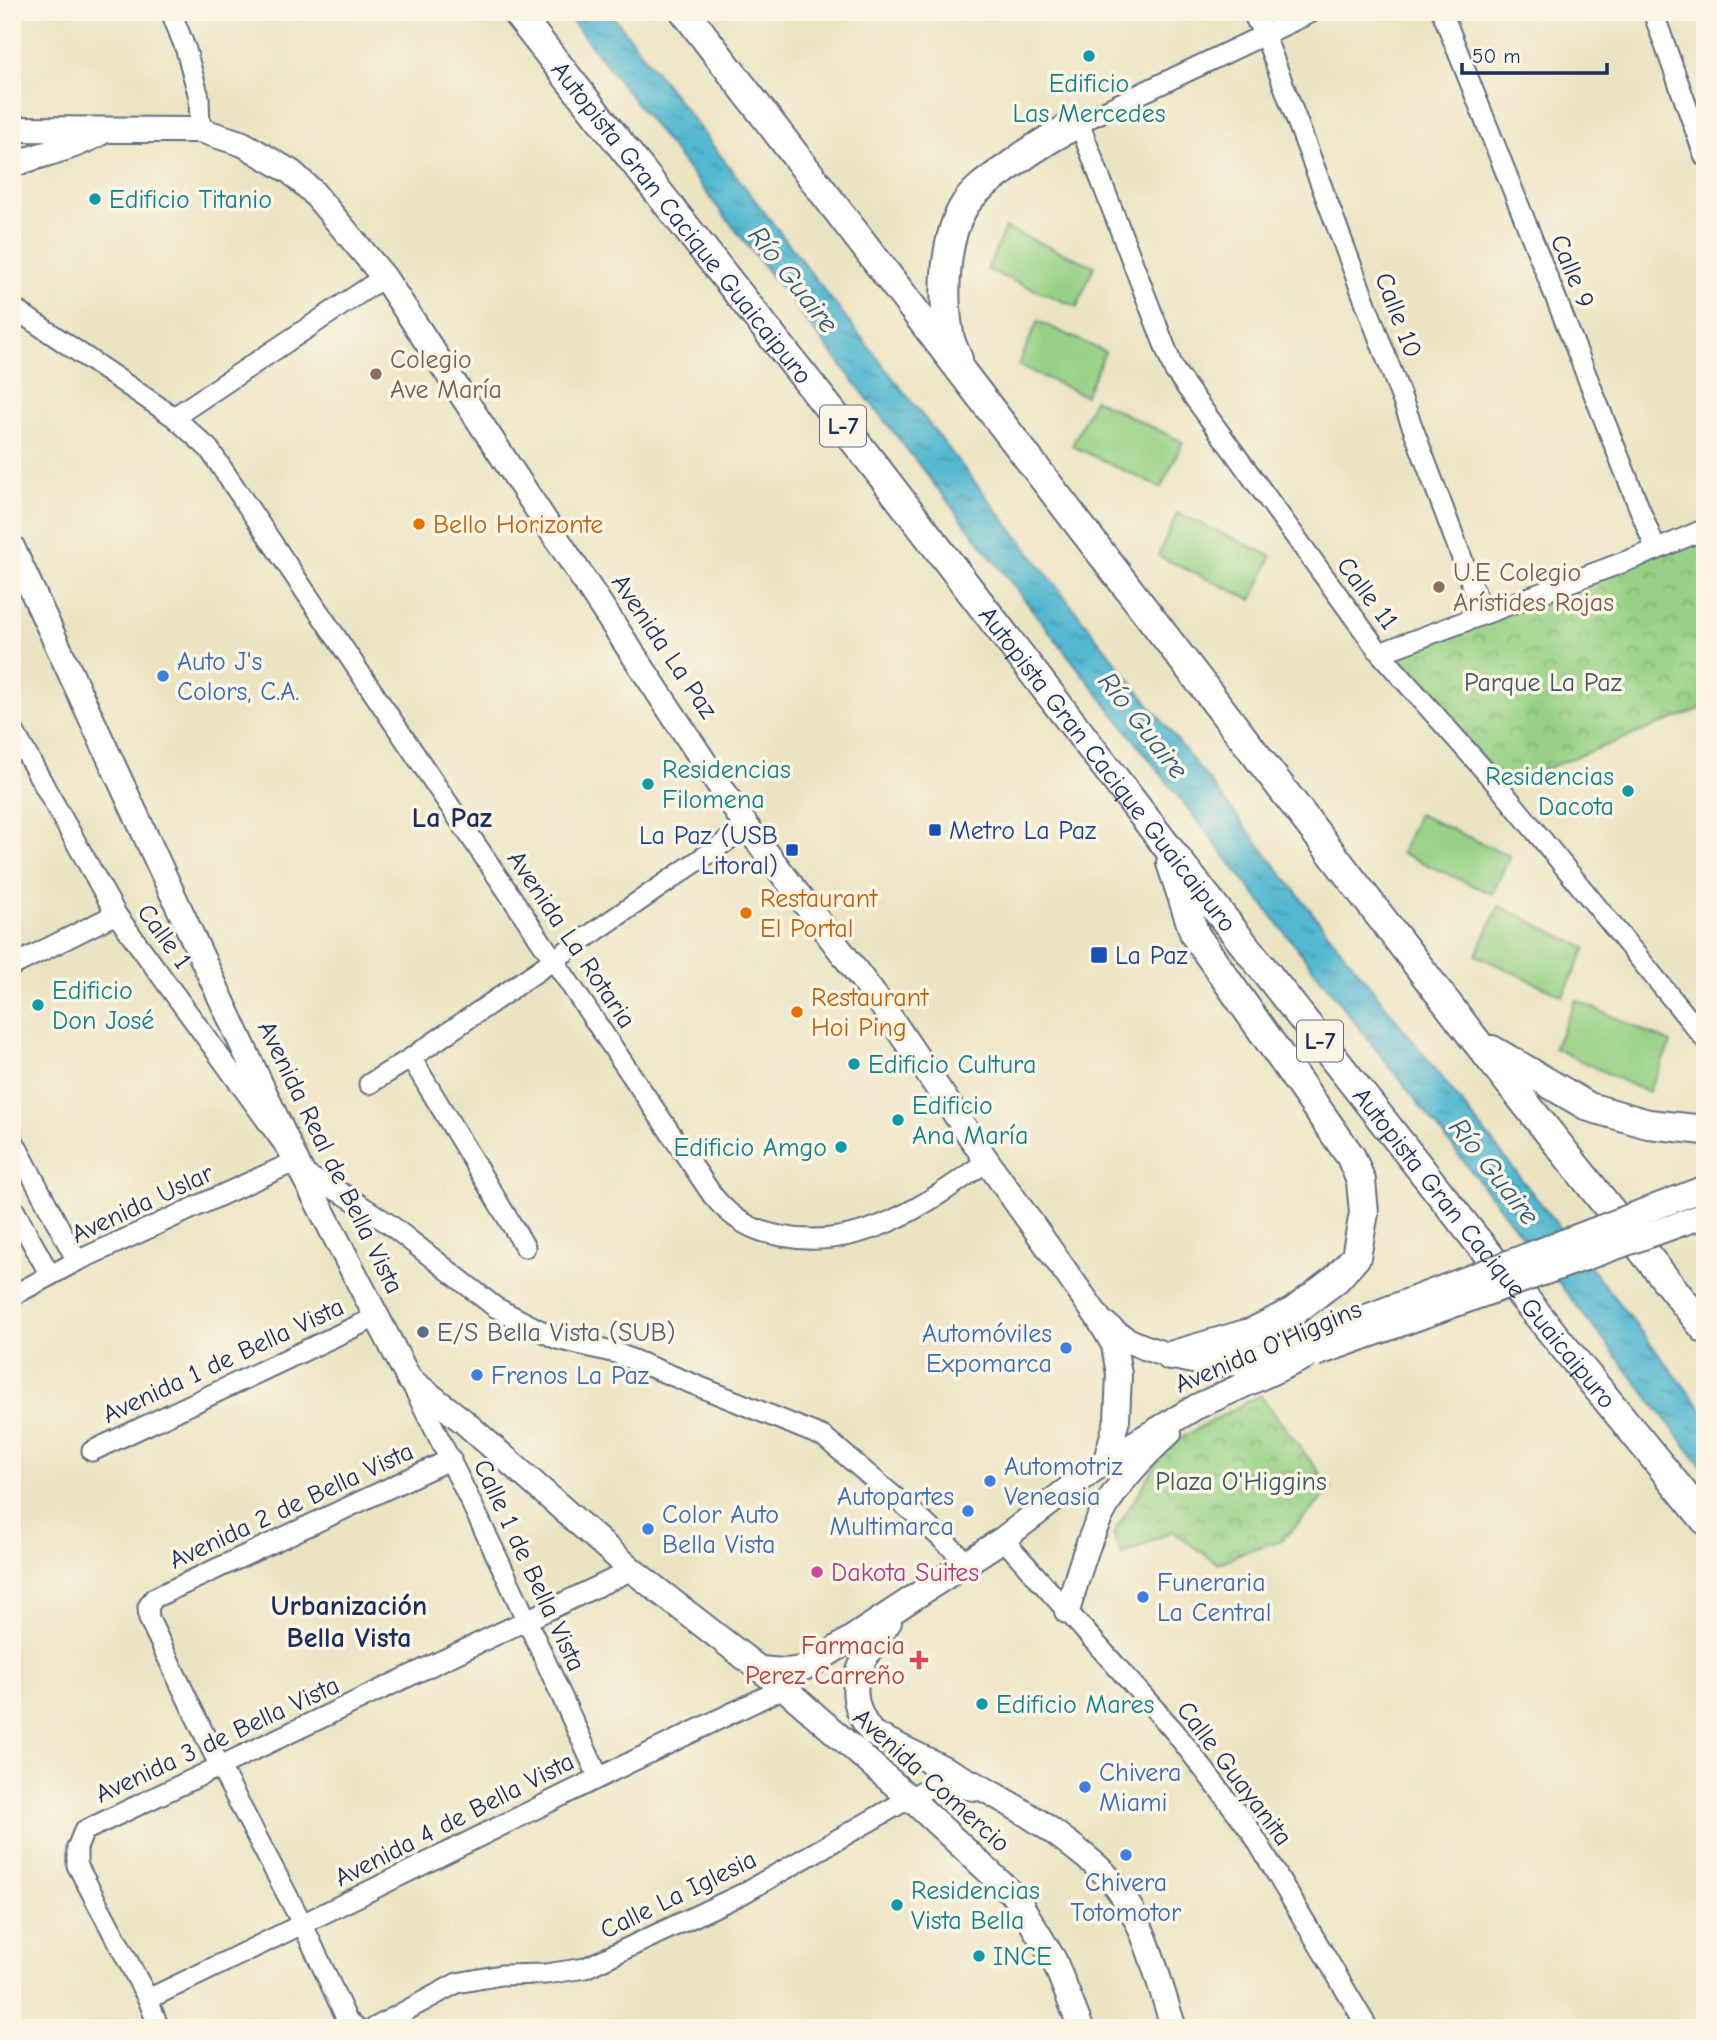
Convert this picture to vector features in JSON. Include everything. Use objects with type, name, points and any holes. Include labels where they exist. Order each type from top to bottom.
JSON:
[{"type":"highway","name":"Autopista Gran Cacique Guaicaipuro","points":[[516,12],[873,464],[1165,844],[1475,1238],[1700,1514]]},
{"type":"highway","points":[[685,12],[1476,1041],[1705,1329]]},
{"type":"highway","points":[[967,381],[949,337],[947,317],[946,276],[956,223],[966,203],[988,179],[1047,138],[1079,123]]},
{"type":"highway","points":[[1165,844],[1195,935],[1351,1157],[1361,1181],[1364,1213],[1356,1257],[1336,1279],[1293,1312],[1253,1332],[1170,1356]]},
{"type":"highway","points":[[1476,1041],[1589,1107],[1663,1128],[1705,1130]]},
{"type":"highway","points":[[1700,1514],[1705,1536]]},
{"type":"main road","name":"Avenida La Paz","points":[[12,129],[200,131],[243,144],[291,172],[312,191],[384,277],[747,827],[881,1004],[987,1161],[1097,1316],[1114,1345],[1119,1374],[1117,1420],[1106,1460]]},
{"type":"main road","name":"Avenida La Paz","points":[[12,165],[80,145],[105,130]]},
{"type":"main road","name":"Avenida Real de Bella Vista","points":[[12,547],[300,1167],[409,1379],[463,1421],[632,1570],[758,1670]]},
{"type":"main road","name":"Avenida O'Higgins","points":[[758,1670],[800,1671],[1003,1539],[1106,1460],[1196,1407],[1303,1350],[1705,1188]]},
{"type":"main road","name":"Avenida O'Higgins","points":[[1303,1350],[1705,1215]]},
{"type":"main road","name":"Avenida La Paz","points":[[1097,1316],[1118,1336],[1136,1345],[1200,1363],[1231,1364],[1303,1350]]},
{"type":"main road","points":[[1067,1611],[1085,1551],[1106,1506],[1122,1483],[1160,1440],[1196,1407]]},
{"type":"main road","name":"Avenida O'Higgins","points":[[895,1611],[869,1650],[856,1676],[854,1697],[860,1718],[872,1733],[996,1794],[1033,1816],[1097,1865],[1119,1890],[1133,1913],[1174,2028]]},
{"type":"main road","name":"Avenida Comercio","points":[[758,1670],[784,1688],[911,1799],[1016,1897],[1054,1960],[1081,2028]]},
{"type":"street","points":[[171,12],[186,50],[199,97],[200,131]]},
{"type":"street","name":"Calle 10","points":[[1252,12],[1265,36],[1483,614]]},
{"type":"street","points":[[1079,123],[1312,12]]},
{"type":"street","name":"Calle 9","points":[[1442,12],[1656,550]]},
{"type":"street","points":[[1653,12],[1705,157]]},
{"type":"street","name":"Calle 11","points":[[1079,123],[1174,370],[1380,653],[1500,788],[1705,1039]]},
{"type":"street","points":[[174,417],[384,277]]},
{"type":"street","name":"Avenida La Rotaria","points":[[12,307],[174,417],[209,449],[713,1196],[726,1211],[744,1225],[769,1234],[799,1240],[831,1240],[867,1232],[909,1213],[987,1161]]},
{"type":"street","points":[[1380,653],[1656,550],[1705,529]]},
{"type":"street","name":"Calle 1","points":[[12,728],[116,914],[300,1167]]},
{"type":"street","points":[[369,1084],[411,1058],[747,827]]},
{"type":"street","points":[[12,966],[116,914]]},
{"type":"street","points":[[411,1058],[525,1247]]},
{"type":"street","points":[[12,1138],[77,1261]]},
{"type":"street","points":[[300,1167],[389,1224],[495,1307],[557,1339],[616,1353],[824,1437],[937,1534],[957,1553],[963,1566]]},
{"type":"street","name":"Avenida Uslar","points":[[12,1296],[77,1261],[300,1167]]},
{"type":"street","points":[[12,1206],[50,1275]]},
{"type":"street","name":"Avenida 1 de Bella Vista","points":[[92,1451],[376,1317]]},
{"type":"street","name":"Calle 1 de Bella Vista","points":[[409,1379],[528,1621],[598,1776]]},
{"type":"street","name":"Avenida 2 de Bella Vista","points":[[219,1765],[149,1619],[148,1607],[155,1598],[450,1459]]},
{"type":"street","name":"Calle Guayanita","points":[[1003,1539],[1175,1732],[1251,1831],[1368,2028]]},
{"type":"street","name":"Avenida 3 de Bella Vista","points":[[148,1999],[78,1865],[77,1848],[84,1831],[632,1570]]},
{"type":"street","name":"Avenida 4 de Bella Vista","points":[[148,1999],[598,1776],[784,1688]]},
{"type":"street","points":[[219,1765],[303,1924],[347,2020],[357,2028]]},
{"type":"street","name":"Calle La Iglesia","points":[[374,2028],[457,1983],[501,1975],[546,1975],[585,1968],[742,1894],[924,1790],[940,1786],[996,1794]]},
{"type":"street","points":[[148,1999],[159,2028]]},
{"type":"green space","points":[[1005,228],[1094,266],[1077,307],[987,270]]},
{"type":"green space","points":[[1038,321],[1105,352],[1085,396],[1018,365]]},
{"type":"green space","points":[[1094,399],[1183,442],[1161,488],[1072,446]]},
{"type":"green space","points":[[1177,513],[1272,556],[1252,600],[1158,556]]},
{"type":"green space","name":"Parque La Paz","points":[[1705,532],[1705,707],[1506,784],[1388,652]]},
{"type":"green space","points":[[1418,814],[1510,856],[1492,894],[1401,853]]},
{"type":"green space","points":[[1499,906],[1586,948],[1563,996],[1476,955]]},
{"type":"green space","points":[[1576,1000],[1671,1043],[1648,1093],[1554,1048]]},
{"type":"green space","name":"Plaza O'Higgins","points":[[1260,1395],[1332,1489],[1282,1540],[1243,1552],[1218,1564],[1172,1531],[1122,1556],[1113,1534],[1169,1444]]},
{"type":"water","name":"Río Guaire","points":[[565,12],[610,12],[835,304],[1705,1413],[1705,1470]]},
{"type":"place","name":"Edificio Las Mercedes","points":[[1089,56]]},
{"type":"place","name":"Edificio Titanio","points":[[95,199]]},
{"type":"place","name":"Colegio Ave María","points":[[376,374]]},
{"type":"place","name":"Bello Horizonte","points":[[419,524]]},
{"type":"place","name":"U.E Colegio Arístides Rojas","points":[[1439,587]]},
{"type":"place","name":"Auto J's Colors, C.A.","points":[[163,676]]},
{"type":"place","name":"Residencias Filomena","points":[[648,784]]},
{"type":"place","name":"Residencias Dacota","points":[[1628,791]]},
{"type":"place","name":"Metro La Paz","points":[[935,830]]},
{"type":"place","name":"La Paz (USB Litoral)","points":[[792,850]]},
{"type":"place","name":"Restaurant El Portal","points":[[746,913]]},
{"type":"place","name":"La Paz","points":[[1099,955]]},
{"type":"place","name":"Edificio Don José","points":[[38,1005]]},
{"type":"place","name":"Restaurant Hoi Ping","points":[[797,1012]]},
{"type":"place","name":"Edificio Cultura","points":[[854,1064]]},
{"type":"place","name":"Edificio Ana María","points":[[898,1120]]},
{"type":"place","name":"Edificio Amgo","points":[[841,1147]]},
{"type":"place","name":"E/S Bella Vista (SUB)","points":[[423,1332]]},
{"type":"place","name":"Automóviles Expomarca","points":[[1066,1348]]},
{"type":"place","name":"Frenos La Paz","points":[[477,1375]]},
{"type":"place","name":"Automotriz Veneasia","points":[[990,1481]]},
{"type":"place","name":"Autopartes Multimarca","points":[[968,1511]]},
{"type":"place","name":"Color Auto Bella Vista","points":[[648,1529]]},
{"type":"place","name":"Dakota Suites","points":[[817,1572]]},
{"type":"place","name":"Funeraria La Central","points":[[1143,1597]]},
{"type":"place","name":"Farmacia Perez Carreño","points":[[919,1660]]},
{"type":"place","name":"Edificio Mares","points":[[982,1704]]},
{"type":"place","name":"Chivera Miami","points":[[1085,1787]]},
{"type":"place","name":"Chivera Totomotor","points":[[1126,1855]]},
{"type":"place","name":"Residencias Vista Bella","points":[[897,1905]]},
{"type":"place","name":"INCE","points":[[979,1956]]},
{"type":"district","name":"La Paz","points":[[452,817]]},
{"type":"district","name":"Urbanización Bella Vista","points":[[349,1621]]}]
